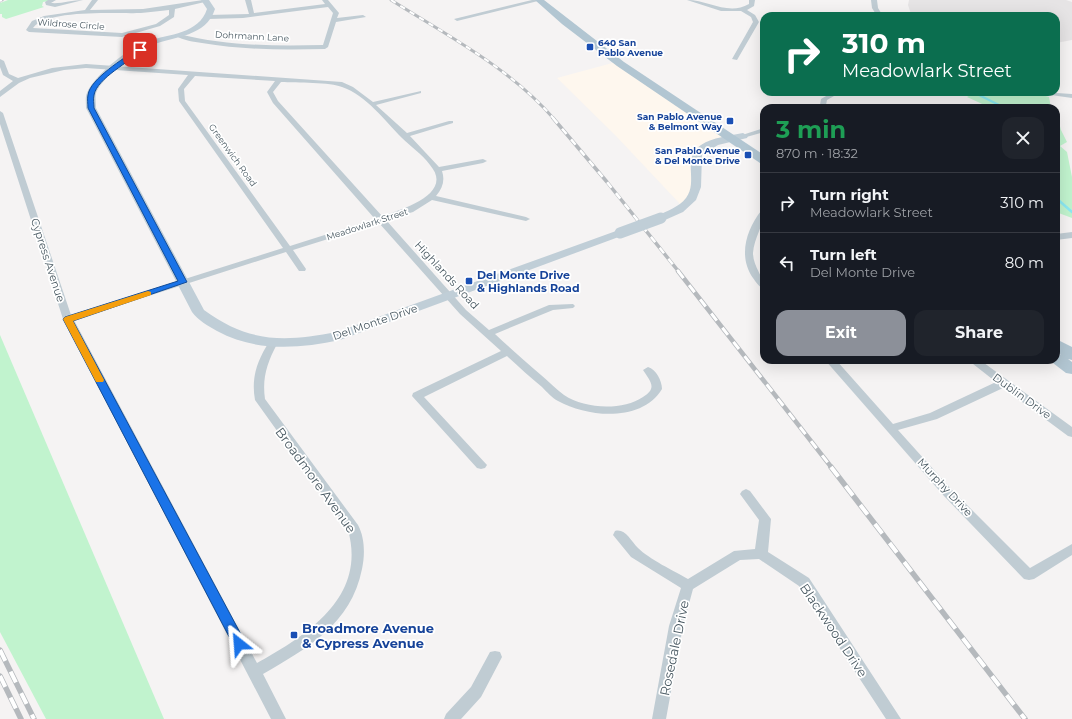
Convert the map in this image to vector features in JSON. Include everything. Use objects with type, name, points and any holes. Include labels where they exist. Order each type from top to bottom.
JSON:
[{"type":"main road","points":[[539,0],[578,32],[639,78],[738,137],[760,148]]},
{"type":"main road","points":[[550,0],[646,74],[738,137],[760,156]]},
{"type":"main road","points":[[1060,347],[1072,355]]},
{"type":"main road","points":[[1060,361],[1072,369]]},
{"type":"street","points":[[53,0],[48,3],[55,5],[80,0]]},
{"type":"street","points":[[86,11],[95,0]]},
{"type":"street","points":[[206,0],[211,9],[208,17],[252,15],[330,5]]},
{"type":"street","name":"Wildrose Circle","points":[[22,35],[29,30],[31,26],[41,21],[86,11],[132,11],[172,8],[206,0]]},
{"type":"street","name":"Dohrmann Lane","points":[[248,0],[252,15]]},
{"type":"street","points":[[325,0],[336,13],[335,20],[325,47],[329,50],[327,55]]},
{"type":"street","points":[[457,19],[539,0]]},
{"type":"street","points":[[690,0],[720,10],[743,10],[752,5],[752,0]]},
{"type":"street","points":[[874,0],[875,8],[878,12]]},
{"type":"street","name":"Wildrose Circle","points":[[29,30],[122,36],[164,22],[172,16],[172,8]]},
{"type":"street","points":[[735,59],[756,22],[753,16],[743,10]]},
{"type":"street","name":"Del Monte Drive","points":[[208,17],[198,26],[168,40],[159,47],[140,50],[115,68],[94,88],[91,94],[91,108],[199,312],[211,324],[228,334],[272,344],[301,343],[340,336],[662,218],[682,208],[694,196],[697,185],[696,157],[700,150],[738,137]]},
{"type":"street","points":[[335,20],[363,17]]},
{"type":"street","name":"Dohrmann Lane","points":[[179,36],[218,44],[278,48],[325,47]]},
{"type":"street","points":[[1,61],[6,75],[19,81]]},
{"type":"street","points":[[0,95],[9,86],[19,81],[57,69],[86,66],[280,79],[345,85],[351,87],[371,104],[438,169],[440,182],[431,197],[526,219]]},
{"type":"street","name":"Greenwich Road","points":[[194,73],[180,88],[180,97],[182,101],[287,249]]},
{"type":"street","name":"Highlands Road","points":[[280,79],[271,90],[272,98],[463,312],[561,398],[580,407],[600,410],[631,407],[648,400],[657,389],[657,383],[648,370]]},
{"type":"street","points":[[371,104],[418,92]]},
{"type":"street","points":[[1060,94],[1072,96]]},
{"type":"street","points":[[823,104],[824,99],[830,96]]},
{"type":"street","name":"Cypress Avenue","points":[[0,113],[68,319],[279,719]]},
{"type":"street","points":[[404,136],[451,122]]},
{"type":"street","points":[[738,137],[760,131]]},
{"type":"street","points":[[438,169],[483,161]]},
{"type":"street","name":"Meadowlark Street","points":[[68,319],[410,210],[431,197]]},
{"type":"street","points":[[760,219],[756,225],[749,256],[751,268],[760,280]]},
{"type":"street","points":[[1060,236],[1072,235]]},
{"type":"street","points":[[287,249],[302,269]]},
{"type":"street","points":[[487,334],[552,307],[570,306]]},
{"type":"street","name":"Broadmore Avenue","points":[[254,672],[300,646],[323,628],[339,611],[350,593],[356,576],[358,560],[358,540],[354,528],[260,400],[257,384],[260,370],[272,344]]},
{"type":"street","points":[[481,465],[417,396],[508,352]]},
{"type":"street","name":"Murphy Drive","points":[[834,364],[948,493],[1029,574],[1072,549]]},
{"type":"street","name":"Dublin Drive","points":[[978,364],[1072,433]]},
{"type":"street","points":[[891,428],[933,416],[1004,383]]},
{"type":"street","points":[[746,494],[765,519],[761,554]]},
{"type":"street","points":[[619,535],[635,553],[688,586]]},
{"type":"street","name":"Rosedale Drive","points":[[659,719],[676,626],[688,586],[738,555],[761,554]]},
{"type":"street","name":"Blackwood Drive","points":[[761,554],[804,582],[894,719]]},
{"type":"street","points":[[451,719],[476,692],[495,657]]},
{"type":"shaded area","points":[[909,0],[1066,0],[1072,2],[1072,40],[1060,42],[1060,12],[910,12],[908,5]]},
{"type":"shaded area","points":[[616,62],[725,138],[700,146],[693,156],[694,187],[690,197],[680,204],[616,136],[557,78]]},
{"type":"green space","points":[[8,0],[53,0],[43,2],[42,6],[44,7],[6,19],[2,17],[2,14],[0,14],[0,3]]},
{"type":"green space","points":[[1046,96],[1049,97],[1050,104],[982,104],[967,97]]},
{"type":"green space","points":[[1060,126],[1061,130],[1067,142],[1060,146]]},
{"type":"green space","points":[[1060,146],[1067,152],[1072,177],[1072,218],[1060,214]]},
{"type":"green space","points":[[0,335],[164,719],[46,719],[0,632]]},
{"type":"waterway","points":[[981,96],[997,104]]},
{"type":"waterway","points":[[1060,202],[1072,212]]},
{"type":"railway","points":[[391,0],[498,68],[537,101],[554,119]]},
{"type":"railway","points":[[553,118],[607,182],[679,272]]},
{"type":"railway","points":[[678,271],[832,468]]},
{"type":"railway","points":[[831,467],[1025,719]]},
{"type":"railway","points":[[0,650],[34,719]]},
{"type":"railway","points":[[0,676],[21,719]]},
{"type":"slow traffic","points":[[100,380],[68,319],[148,293]]},
{"type":"place","name":"640 San Pablo Avenue","points":[[590,47]]},
{"type":"place","name":"San Pablo Avenue & Belmont Way","points":[[730,121]]},
{"type":"place","name":"San Pablo Avenue & Del Monte Drive","points":[[748,155]]},
{"type":"place","name":"Del Monte Drive & Highlands Road","points":[[469,281]]},
{"type":"place","name":"Broadmore Avenue & Cypress Avenue","points":[[294,635]]},
{"type":"route","points":[[140,50],[135,52],[96,84],[91,94],[91,108],[183,282],[68,319],[239,644]]}]
